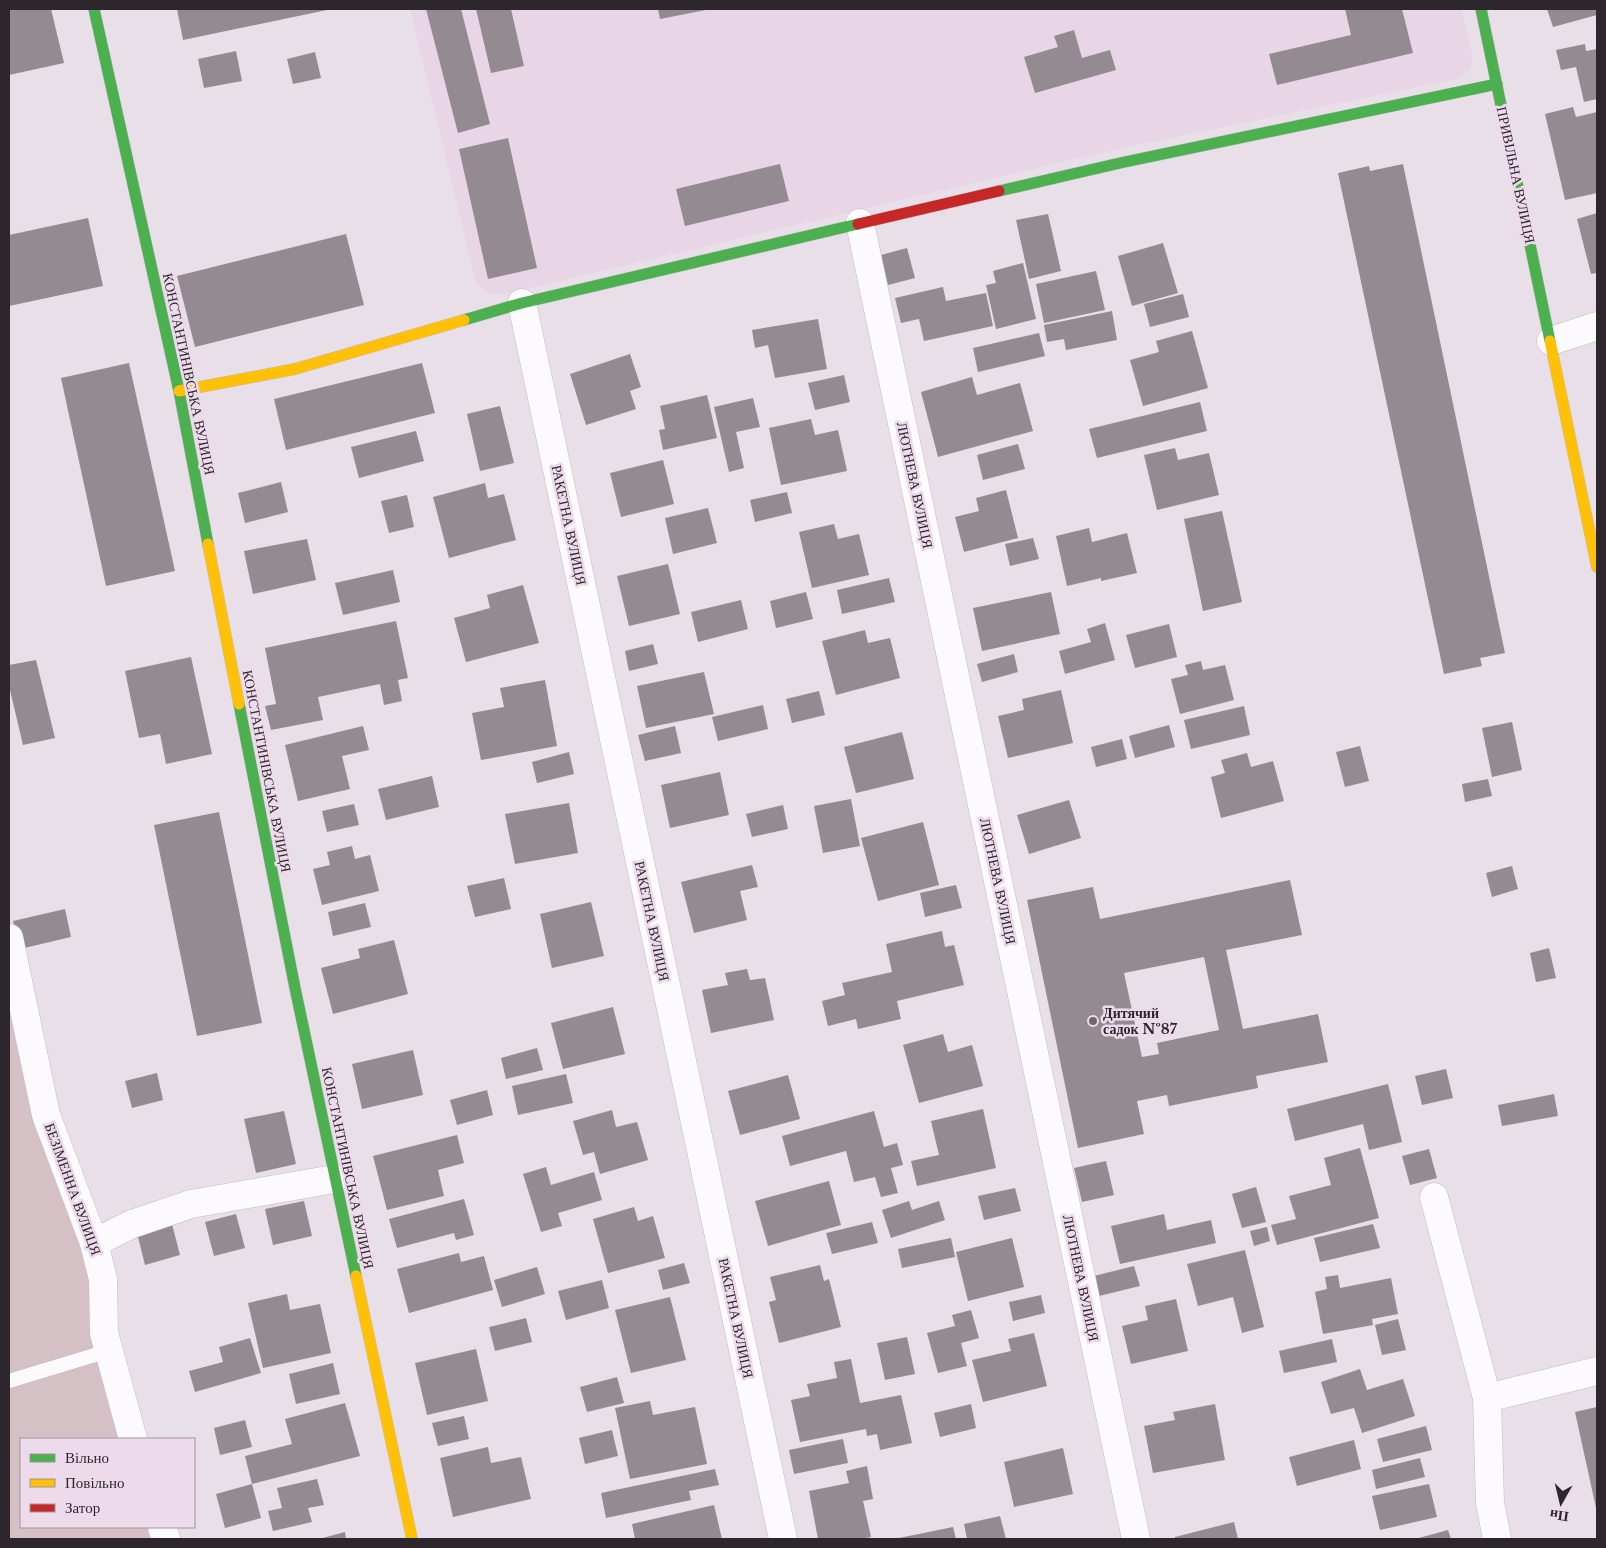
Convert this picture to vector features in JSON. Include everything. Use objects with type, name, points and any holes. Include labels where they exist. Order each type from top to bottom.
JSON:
[{"type":"street","name":"КОНСТАНТИНІВСЬКА ВУЛИЦЯ","points":[[94,9],[179,391],[223,624],[334,1179],[412,1539]]},
{"type":"street","name":"ПРИВІЛЬНА ВУЛИЦЯ","points":[[1481,9],[1597,567]]},
{"type":"street","points":[[179,391],[295,369],[522,303],[860,223],[1120,163],[1497,84]]},
{"type":"street","name":"ЛЮТНЕВА ВУЛИЦЯ","points":[[860,223],[1136,1539]]},
{"type":"street","name":"РАКЕТНА ВУЛИЦЯ","points":[[522,303],[783,1539]]},
{"type":"street","points":[[1551,341],[1597,326]]},
{"type":"street","name":"БЕЗІМЕННА ВУЛИЦЯ","points":[[9,938],[46,1115],[94,1243],[102,1279],[104,1334],[133,1438]]},
{"type":"street","points":[[94,1243],[132,1224],[190,1204],[334,1179]]},
{"type":"street","points":[[1434,1197],[1487,1398],[1490,1503],[1497,1539]]},
{"type":"street","points":[[1487,1398],[1597,1372]]},
{"type":"lane","points":[[9,1381],[108,1351]]},
{"type":"shaded area","points":[[410,9],[1462,9],[1472,54],[1471,69],[1460,78],[1118,149],[504,294],[488,293],[476,283]]},
{"type":"shaded area","points":[[9,974],[93,1275],[127,1438],[20,1438],[20,1528],[156,1528],[160,1539],[9,1539]]},
{"type":"building","points":[[9,9],[51,9],[64,63],[9,75]]},
{"type":"building","points":[[177,9],[327,9],[327,10],[183,40]]},
{"type":"building","points":[[426,9],[461,9],[490,124],[458,133]]},
{"type":"building","points":[[476,9],[511,9],[524,66],[491,73]]},
{"type":"building","points":[[658,9],[706,9],[706,10],[660,19]]},
{"type":"building","points":[[1345,9],[1402,9],[1413,53],[1277,85],[1269,54],[1351,35]]},
{"type":"building","points":[[1547,9],[1597,9],[1597,15],[1553,27]]},
{"type":"building","points":[[1074,30],[1082,58],[1110,50],[1116,70],[1035,93],[1024,57],[1058,47],[1054,36]]},
{"type":"building","points":[[1585,44],[1586,51],[1597,49],[1597,99],[1584,102],[1576,67],[1561,70],[1556,50]]},
{"type":"building","points":[[236,51],[242,81],[204,88],[198,59]]},
{"type":"building","points":[[315,52],[321,78],[293,84],[287,59]]},
{"type":"building","points":[[1573,107],[1576,117],[1597,112],[1597,193],[1565,200],[1545,114]]},
{"type":"building","points":[[508,138],[537,268],[488,279],[459,149]]},
{"type":"building","points":[[780,164],[789,201],[685,226],[676,189]]},
{"type":"building","points":[[1403,164],[1505,653],[1480,658],[1482,666],[1444,674],[1338,173],[1369,166],[1370,171]]},
{"type":"building","points":[[1597,213],[1597,273],[1591,274],[1577,219]]},
{"type":"building","points":[[1048,214],[1061,271],[1029,279],[1016,220]]},
{"type":"building","points":[[88,218],[103,286],[9,306],[9,235]]},
{"type":"building","points":[[346,234],[364,305],[195,347],[177,276]]},
{"type":"building","points":[[1163,243],[1178,293],[1132,306],[1118,256]]},
{"type":"building","points":[[907,248],[915,278],[888,285],[881,255]]},
{"type":"building","points":[[1023,263],[1036,319],[996,329],[986,285],[996,283],[993,271]]},
{"type":"building","points":[[1096,271],[1105,310],[1044,323],[1036,284]]},
{"type":"building","points":[[943,287],[946,301],[986,293],[993,326],[924,341],[919,319],[901,323],[895,298]]},
{"type":"building","points":[[1183,294],[1189,317],[1150,327],[1144,304]]},
{"type":"building","points":[[1112,311],[1117,340],[1066,350],[1064,339],[1047,342],[1044,325]]},
{"type":"building","points":[[818,319],[827,369],[775,378],[768,345],[755,348],[752,330]]},
{"type":"building","points":[[1192,331],[1208,388],[1143,406],[1130,360],[1159,352],[1156,341]]},
{"type":"building","points":[[1039,333],[1045,356],[978,372],[973,348]]},
{"type":"building","points":[[630,354],[641,387],[630,391],[636,409],[586,425],[570,374]]},
{"type":"building","points":[[129,363],[175,571],[106,586],[61,378]]},
{"type":"building","points":[[422,363],[435,413],[286,450],[274,399]]},
{"type":"building","points":[[844,375],[850,402],[815,410],[808,383]]},
{"type":"building","points":[[972,377],[977,395],[1020,383],[1033,431],[938,457],[921,392]]},
{"type":"building","points":[[707,395],[717,438],[663,450],[659,430],[665,429],[660,406]]},
{"type":"building","points":[[753,398],[760,427],[736,432],[744,468],[729,472],[714,407]]},
{"type":"building","points":[[1200,402],[1207,431],[1097,458],[1089,429]]},
{"type":"building","points":[[500,406],[514,463],[480,471],[467,414]]},
{"type":"building","points":[[811,419],[815,435],[838,430],[847,471],[781,485],[769,428]]},
{"type":"building","points":[[416,431],[424,461],[359,478],[351,447]]},
{"type":"building","points":[[1018,444],[1025,469],[983,480],[977,455]]},
{"type":"building","points":[[1175,448],[1178,460],[1209,453],[1219,495],[1157,510],[1144,455]]},
{"type":"building","points":[[663,460],[674,504],[621,517],[610,473]]},
{"type":"building","points":[[281,482],[288,512],[245,523],[238,493]]},
{"type":"building","points":[[485,483],[488,498],[504,494],[516,540],[449,558],[433,497]]},
{"type":"building","points":[[1006,490],[1018,538],[964,552],[955,517],[979,511],[976,498]]},
{"type":"building","points":[[787,492],[792,513],[755,522],[750,500]]},
{"type":"building","points":[[407,495],[414,527],[389,533],[381,501]]},
{"type":"building","points":[[708,508],[717,543],[673,554],[665,518]]},
{"type":"building","points":[[1222,511],[1242,602],[1203,611],[1184,519]]},
{"type":"building","points":[[834,524],[838,539],[859,534],[869,575],[812,588],[799,532]]},
{"type":"building","points":[[1089,528],[1092,542],[1127,533],[1137,573],[1101,581],[1101,578],[1067,586],[1056,536]]},
{"type":"building","points":[[1033,538],[1039,559],[1010,566],[1005,544]]},
{"type":"building","points":[[307,539],[316,580],[253,594],[244,551]]},
{"type":"building","points":[[668,564],[680,614],[629,626],[617,576]]},
{"type":"building","points":[[393,570],[400,602],[343,615],[335,583]]},
{"type":"building","points":[[889,578],[895,602],[842,614],[837,590]]},
{"type":"building","points":[[523,585],[539,643],[466,662],[454,618],[490,608],[487,595]]},
{"type":"building","points":[[806,592],[813,619],[776,628],[770,601]]},
{"type":"building","points":[[1051,592],[1060,634],[982,651],[973,608]]},
{"type":"building","points":[[741,600],[748,629],[698,642],[691,612]]},
{"type":"building","points":[[396,621],[408,678],[398,680],[402,701],[384,705],[380,684],[318,697],[323,720],[271,730],[265,706],[276,704],[265,648]]},
{"type":"building","points":[[1105,623],[1115,660],[1065,674],[1059,651],[1091,642],[1087,629]]},
{"type":"building","points":[[1169,624],[1177,657],[1135,668],[1126,635]]},
{"type":"building","points":[[865,630],[868,643],[890,638],[900,678],[836,695],[822,641]]},
{"type":"building","points":[[653,644],[658,664],[629,671],[625,651]]},
{"type":"building","points":[[1014,654],[1018,672],[982,682],[977,664]]},
{"type":"building","points":[[191,657],[212,754],[166,764],[160,734],[139,738],[125,671]]},
{"type":"building","points":[[36,660],[55,738],[23,745],[9,686],[9,665]]},
{"type":"building","points":[[1201,661],[1203,670],[1225,665],[1234,700],[1180,714],[1171,679],[1188,675],[1185,665]]},
{"type":"building","points":[[704,672],[714,714],[646,728],[637,686]]},
{"type":"building","points":[[545,680],[557,746],[481,760],[472,713],[504,707],[500,688]]},
{"type":"building","points":[[1061,690],[1073,743],[1008,758],[998,716],[1024,710],[1022,699]]},
{"type":"building","points":[[819,691],[825,715],[792,723],[786,699]]},
{"type":"building","points":[[763,705],[768,729],[718,741],[712,717]]},
{"type":"building","points":[[1244,706],[1250,735],[1191,749],[1184,720]]},
{"type":"building","points":[[1512,722],[1522,770],[1492,777],[1482,728]]},
{"type":"building","points":[[1169,725],[1175,747],[1135,758],[1129,736]]},
{"type":"building","points":[[363,726],[369,750],[342,756],[350,789],[298,801],[285,745]]},
{"type":"building","points":[[675,726],[681,753],[645,761],[638,735]]},
{"type":"building","points":[[902,732],[914,779],[856,793],[844,747]]},
{"type":"building","points":[[1122,739],[1127,759],[1096,767],[1091,747]]},
{"type":"building","points":[[1360,746],[1369,781],[1345,787],[1336,752]]},
{"type":"building","points":[[569,752],[574,774],[537,783],[532,762]]},
{"type":"building","points":[[1247,753],[1251,767],[1273,761],[1284,801],[1221,818],[1211,777],[1225,773],[1221,760]]},
{"type":"building","points":[[720,772],[729,815],[670,828],[661,785]]},
{"type":"building","points":[[432,776],[439,807],[386,820],[378,789]]},
{"type":"building","points":[[1488,779],[1492,796],[1465,802],[1462,784]]},
{"type":"building","points":[[851,799],[860,846],[823,853],[814,806]]},
{"type":"building","points":[[1069,800],[1081,838],[1029,854],[1017,815]]},
{"type":"building","points":[[569,803],[578,853],[515,864],[505,814]]},
{"type":"building","points":[[354,804],[359,825],[327,832],[322,811]]},
{"type":"building","points":[[783,805],[788,829],[752,837],[746,814]]},
{"type":"building","points":[[219,812],[262,1023],[197,1036],[154,825]]},
{"type":"building","points":[[923,822],[939,885],[878,901],[861,838]]},
{"type":"building","points":[[352,846],[355,859],[370,855],[379,891],[322,905],[313,869],[330,865],[327,852]]},
{"type":"building","points":[[752,865],[758,887],[740,891],[747,920],[694,933],[681,882]]},
{"type":"building","points":[[1512,866],[1518,889],[1492,897],[1486,873]]},
{"type":"building","points":[[504,878],[511,909],[475,917],[467,886]]},
{"type":"building","name":"Дитячий садок №87","points":[[1290,880],[1302,935],[1226,950],[1243,1029],[1318,1014],[1328,1062],[1256,1076],[1258,1088],[1169,1106],[1167,1095],[1137,1101],[1144,1134],[1078,1148],[1027,900],[1093,887],[1100,919]],"holes":[[[1204,957],[1219,1030],[1157,1043],[1159,1054],[1142,1057],[1124,973]]]},
{"type":"building","points":[[956,885],[962,908],[925,917],[920,893]]},
{"type":"building","points":[[591,902],[604,956],[552,968],[540,914]]},
{"type":"building","points":[[365,903],[371,927],[333,936],[328,912]]},
{"type":"building","points":[[65,909],[71,937],[20,949],[13,921]]},
{"type":"building","points":[[942,931],[945,947],[954,945],[964,985],[897,1001],[901,1019],[858,1029],[856,1019],[828,1026],[822,1001],[845,995],[842,983],[892,972],[886,944]]},
{"type":"building","points":[[394,940],[408,994],[333,1014],[321,968],[360,958],[358,949]]},
{"type":"building","points":[[1549,948],[1556,978],[1536,982],[1530,953]]},
{"type":"building","points":[[747,969],[750,980],[765,978],[774,1020],[711,1033],[702,990],[728,985],[725,973]]},
{"type":"building","points":[[613,1007],[625,1054],[563,1069],[551,1023]]},
{"type":"building","points":[[943,1034],[948,1052],[972,1045],[983,1086],[919,1103],[903,1045]]},
{"type":"building","points":[[537,1048],[543,1070],[506,1079],[501,1058]]},
{"type":"building","points":[[413,1050],[423,1095],[362,1109],[352,1064]]},
{"type":"building","points":[[1446,1069],[1453,1098],[1422,1105],[1415,1076]]},
{"type":"building","points":[[157,1073],[163,1100],[132,1108],[125,1081]]},
{"type":"building","points":[[566,1074],[573,1103],[518,1115],[512,1086]]},
{"type":"building","points":[[788,1075],[800,1119],[740,1135],[728,1091]]},
{"type":"building","points":[[1388,1084],[1402,1142],[1369,1150],[1363,1124],[1295,1141],[1287,1109]]},
{"type":"building","points":[[487,1090],[493,1115],[457,1125],[450,1100]]},
{"type":"building","points":[[1554,1094],[1558,1116],[1502,1126],[1498,1105]]},
{"type":"building","points":[[983,1109],[996,1168],[917,1186],[911,1161],[939,1155],[931,1121]]},
{"type":"building","points":[[612,1110],[616,1127],[637,1122],[648,1160],[600,1174],[594,1152],[583,1155],[573,1121]]},
{"type":"building","points":[[284,1111],[296,1164],[256,1173],[244,1119]]},
{"type":"building","points":[[874,1111],[884,1147],[897,1143],[903,1165],[891,1168],[898,1193],[881,1197],[875,1177],[854,1182],[846,1151],[790,1166],[782,1136]]},
{"type":"building","points":[[457,1135],[464,1163],[438,1170],[444,1196],[387,1210],[373,1156]]},
{"type":"building","points":[[1360,1148],[1379,1218],[1277,1245],[1271,1225],[1296,1219],[1289,1196],[1331,1185],[1324,1158]]},
{"type":"building","points":[[1429,1149],[1437,1178],[1410,1185],[1402,1156]]},
{"type":"building","points":[[1106,1161],[1114,1195],[1082,1202],[1074,1168]]},
{"type":"building","points":[[546,1167],[551,1185],[594,1172],[602,1200],[558,1213],[562,1226],[541,1232],[523,1174]]},
{"type":"building","points":[[829,1181],[841,1225],[768,1246],[755,1201]]},
{"type":"building","points":[[1256,1187],[1266,1222],[1242,1228],[1232,1194]]},
{"type":"building","points":[[1015,1188],[1021,1211],[984,1220],[978,1196]]},
{"type":"building","points":[[464,1199],[474,1235],[456,1240],[454,1233],[397,1248],[389,1219]]},
{"type":"building","points":[[304,1201],[312,1236],[273,1245],[265,1209]]},
{"type":"building","points":[[909,1201],[912,1210],[939,1201],[945,1220],[891,1238],[882,1210]]},
{"type":"building","points":[[634,1207],[638,1221],[653,1216],[665,1258],[608,1273],[593,1219]]},
{"type":"building","points":[[236,1214],[245,1248],[214,1256],[205,1222]]},
{"type":"building","points":[[1164,1214],[1167,1230],[1211,1220],[1216,1243],[1120,1264],[1111,1226]]},
{"type":"building","points":[[872,1222],[878,1243],[832,1254],[826,1233]]},
{"type":"building","points":[[172,1224],[180,1255],[145,1265],[137,1233]]},
{"type":"building","points":[[1373,1224],[1380,1248],[1320,1262],[1314,1238]]},
{"type":"building","points":[[1267,1227],[1270,1241],[1254,1246],[1250,1231]]},
{"type":"building","points":[[951,1238],[955,1257],[902,1268],[898,1249]]},
{"type":"building","points":[[1012,1238],[1024,1287],[968,1301],[956,1252]]},
{"type":"building","points":[[1245,1250],[1264,1327],[1242,1333],[1233,1297],[1198,1306],[1187,1264]]},
{"type":"building","points":[[459,1253],[461,1262],[484,1256],[493,1290],[409,1313],[397,1269]]},
{"type":"building","points":[[684,1263],[690,1283],[663,1290],[658,1270]]},
{"type":"building","points":[[820,1265],[824,1281],[829,1279],[841,1327],[779,1343],[769,1302],[776,1300],[770,1277]]},
{"type":"building","points":[[1134,1266],[1140,1286],[1099,1296],[1094,1276]]},
{"type":"building","points":[[537,1267],[545,1294],[502,1307],[494,1280]]},
{"type":"building","points":[[1338,1275],[1340,1288],[1391,1278],[1398,1314],[1372,1319],[1373,1325],[1323,1334],[1315,1292],[1327,1289],[1325,1277]]},
{"type":"building","points":[[602,1280],[609,1308],[566,1320],[558,1291]]},
{"type":"building","points":[[287,1294],[290,1310],[320,1304],[331,1353],[263,1368],[248,1303]]},
{"type":"building","points":[[1041,1295],[1045,1313],[1013,1321],[1009,1302]]},
{"type":"building","points":[[670,1297],[686,1360],[631,1373],[615,1310]]},
{"type":"building","points":[[1176,1299],[1188,1351],[1131,1364],[1122,1326],[1148,1320],[1145,1306]]},
{"type":"building","points":[[971,1310],[979,1338],[961,1343],[967,1366],[938,1373],[927,1333],[955,1326],[952,1315]]},
{"type":"building","points":[[526,1318],[532,1342],[495,1351],[489,1327]]},
{"type":"building","points":[[1398,1319],[1406,1350],[1382,1355],[1375,1325]]},
{"type":"building","points":[[1034,1333],[1047,1386],[983,1402],[972,1360],[1011,1351],[1008,1339]]},
{"type":"building","points":[[907,1337],[915,1374],[885,1380],[877,1343]]},
{"type":"building","points":[[250,1338],[261,1373],[195,1392],[189,1371],[223,1362],[219,1347]]},
{"type":"building","points":[[1332,1339],[1337,1362],[1284,1373],[1279,1351]]},
{"type":"building","points":[[476,1349],[488,1401],[427,1415],[415,1363]]},
{"type":"building","points":[[851,1359],[860,1403],[901,1395],[912,1443],[880,1450],[877,1434],[867,1436],[866,1429],[800,1442],[791,1400],[810,1396],[807,1384],[837,1378],[834,1362]]},
{"type":"building","points":[[333,1363],[340,1394],[296,1404],[289,1374]]},
{"type":"building","points":[[1360,1369],[1367,1390],[1403,1379],[1415,1416],[1362,1433],[1354,1408],[1331,1414],[1321,1382]]},
{"type":"building","points":[[617,1377],[624,1403],[587,1412],[580,1387]]},
{"type":"building","points":[[650,1401],[653,1415],[695,1407],[707,1464],[630,1479],[615,1408]]},
{"type":"building","points":[[345,1403],[360,1456],[252,1484],[245,1456],[292,1444],[285,1419]]},
{"type":"building","points":[[971,1404],[976,1428],[940,1437],[934,1413]]},
{"type":"building","points":[[1215,1404],[1225,1460],[1153,1473],[1144,1426],[1175,1420],[1173,1412]]},
{"type":"building","points":[[1597,1407],[1597,1508],[1596,1508],[1575,1412]]},
{"type":"building","points":[[464,1416],[469,1439],[438,1446],[432,1423]]},
{"type":"building","points":[[245,1420],[252,1447],[220,1455],[214,1428]]},
{"type":"building","points":[[1426,1426],[1432,1450],[1383,1462],[1377,1439]]},
{"type":"building","points":[[612,1430],[618,1456],[585,1464],[579,1438]]},
{"type":"building","points":[[843,1439],[848,1463],[794,1474],[789,1450]]},
{"type":"building","points":[[1354,1440],[1361,1469],[1297,1486],[1289,1457]]},
{"type":"building","points":[[488,1447],[491,1463],[521,1457],[531,1499],[453,1517],[440,1458]]},
{"type":"building","points":[[1063,1448],[1073,1494],[1014,1507],[1004,1462]]},
{"type":"building","points":[[1420,1458],[1425,1477],[1376,1489],[1372,1470]]},
{"type":"building","points":[[867,1466],[873,1499],[863,1501],[871,1537],[859,1539],[818,1539],[809,1491],[849,1483],[846,1471]]},
{"type":"building","points":[[715,1469],[719,1485],[689,1491],[691,1500],[606,1518],[601,1493]]},
{"type":"building","points":[[317,1479],[324,1505],[308,1508],[312,1522],[273,1531],[268,1511],[282,1508],[277,1488]]},
{"type":"building","points":[[252,1484],[261,1518],[225,1528],[216,1494]]},
{"type":"building","points":[[1429,1484],[1437,1517],[1380,1530],[1372,1496]]},
{"type":"building","points":[[714,1505],[722,1539],[635,1539],[632,1524]]},
{"type":"building","points":[[1000,1516],[1006,1539],[967,1539],[964,1524]]},
{"type":"building","points":[[1234,1522],[1238,1539],[1175,1539],[1175,1537]]},
{"type":"building","points":[[953,1527],[956,1539],[899,1539],[899,1538]]},
{"type":"building","points":[[1448,1530],[1451,1539],[1415,1539]]},
{"type":"building","points":[[345,1532],[346,1539],[319,1539]]},
{"type":"traffic: fast","points":[[94,9],[179,391],[208,544]]},
{"type":"traffic: fast","points":[[1481,9],[1550,341]]},
{"type":"traffic: fast","points":[[999,191],[1120,163],[1497,84]]},
{"type":"traffic: fast","points":[[464,320],[522,303],[858,224]]},
{"type":"traffic: fast","points":[[239,704],[295,988],[356,1276]]},
{"type":"traffic: slow","points":[[179,391],[295,369],[464,320]]},
{"type":"traffic: slow","points":[[1550,341],[1597,567]]},
{"type":"traffic: slow","points":[[208,544],[239,704]]},
{"type":"traffic: slow","points":[[356,1276],[412,1539]]},
{"type":"traffic: jam","points":[[858,224],[999,191]]},
{"type":"place","name":"Дитячий садок №87","points":[[1093,1021]]}]
